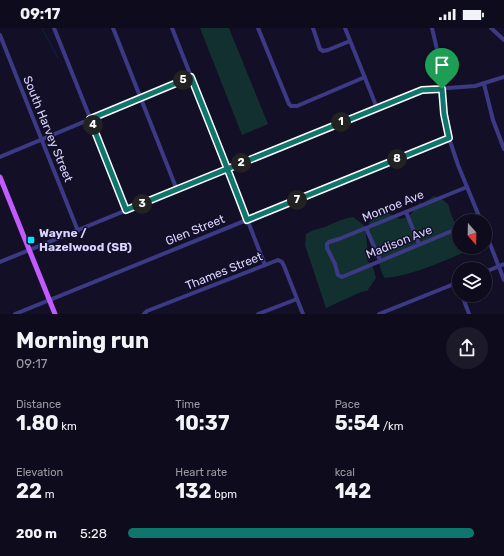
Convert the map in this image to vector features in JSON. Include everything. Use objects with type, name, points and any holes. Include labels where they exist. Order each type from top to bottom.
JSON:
[{"type":"main road","points":[[0,177],[2,186],[54,314]]},
{"type":"street","points":[[54,28],[126,210]]},
{"type":"street","points":[[113,28],[177,190]]},
{"type":"street","points":[[172,28],[265,265]]},
{"type":"street","points":[[258,28],[291,106],[297,106],[365,77]]},
{"type":"street","points":[[313,28],[320,49],[323,51],[350,41]]},
{"type":"street","points":[[345,28],[377,108]]},
{"type":"street","points":[[432,28],[439,58],[444,114],[449,138],[477,214]]},
{"type":"street","points":[[491,28],[504,40]]},
{"type":"street","name":"South Harvey Street","points":[[0,35],[78,230]]},
{"type":"street","points":[[0,157],[191,77]]},
{"type":"street","points":[[0,262],[423,89],[466,87],[484,84],[504,77]]},
{"type":"street","points":[[484,84],[493,120],[504,149]]},
{"type":"street","name":"Glen Street","points":[[15,314],[449,138]]},
{"type":"street","name":"Monroe Ave","points":[[348,274],[342,277],[338,275],[335,264],[327,248],[327,244],[329,242],[467,187]]},
{"type":"street","points":[[406,212],[419,244]]},
{"type":"street","points":[[366,228],[380,260]]},
{"type":"street","name":"Madison Ave","points":[[348,274],[352,271],[452,231]]},
{"type":"street","points":[[492,248],[504,280]]},
{"type":"street","name":"Thames Street","points":[[144,314],[276,261],[282,262],[303,314]]},
{"type":"street","points":[[492,269],[504,264]]},
{"type":"street","points":[[379,314],[452,284]]},
{"type":"street","points":[[258,314],[297,299]]},
{"type":"street","points":[[465,302],[469,314]]},
{"type":"green space","points":[[200,28],[229,28],[268,124],[242,135]]},
{"type":"green space","points":[[434,196],[440,198],[448,204],[452,216],[452,254],[460,254],[409,274],[385,278],[368,235],[370,222],[381,209],[396,218],[402,219],[411,214],[419,203],[423,203]]},
{"type":"green space","points":[[353,217],[366,227],[368,252],[367,260],[373,267],[376,278],[367,291],[361,292],[326,308],[305,245],[306,234]]},
{"type":"waterway","points":[[42,28],[58,58]]},
{"type":"place","name":"Wayne / Hazelwood (SB)","points":[[31,240]]},
{"type":"route","points":[[442,89],[422,90],[227,169],[177,190],[126,210],[90,119],[191,77],[227,169],[247,220],[449,138],[444,114],[442,89]]}]
